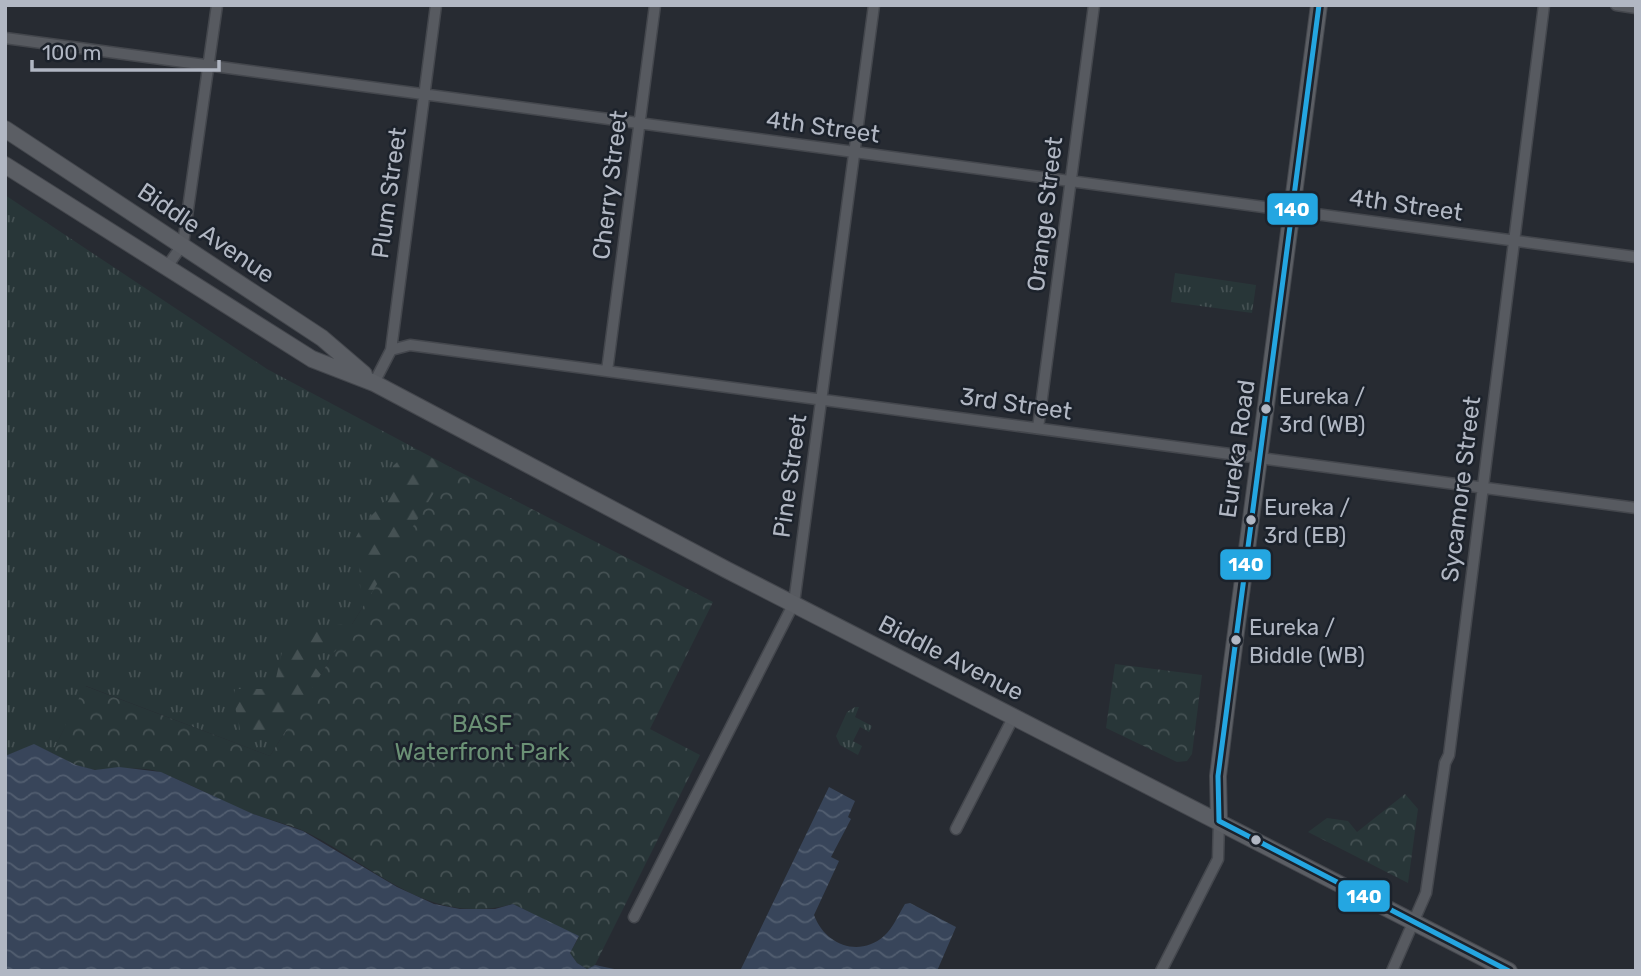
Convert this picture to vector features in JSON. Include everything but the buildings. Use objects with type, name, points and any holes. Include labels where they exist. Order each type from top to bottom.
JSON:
[{"type":"main road","name":"Eureka Road","points":[[1219,821],[1218,776],[1319,5]]},
{"type":"main road","name":"Biddle Avenue","points":[[5,129],[322,338],[374,383]]},
{"type":"main road","name":"Biddle Avenue","points":[[5,165],[312,359],[374,383],[794,603],[1509,971]]},
{"type":"street","points":[[166,268],[183,244],[217,5]]},
{"type":"street","name":"Plum Street","points":[[374,383],[391,350],[436,5]]},
{"type":"street","name":"Cherry Street","points":[[607,371],[655,5]]},
{"type":"street","name":"Pine Street","points":[[634,916],[794,603],[874,5]]},
{"type":"street","name":"Orange Street","points":[[1038,428],[1094,5]]},
{"type":"street","name":"Sycamore Street","points":[[1392,971],[1426,893],[1451,737],[1544,5]]},
{"type":"street","points":[[1616,5],[1636,8]]},
{"type":"street","name":"4th Street","points":[[5,38],[1636,257]]},
{"type":"street","name":"3rd Street","points":[[391,350],[410,345],[1636,508]]},
{"type":"street","points":[[956,829],[1014,716]]},
{"type":"street","name":"Eureka Road","points":[[1161,971],[1219,859],[1219,821]]},
{"type":"green space","points":[[5,195],[267,369],[450,467],[270,756],[86,686],[52,753],[34,745],[5,756]]},
{"type":"green space","points":[[1175,273],[1256,285],[1252,313],[1171,302]]},
{"type":"green space","points":[[412,448],[455,470],[365,609],[361,606],[359,558],[354,541],[363,524],[388,499],[393,466]]},
{"type":"green space","name":"BASF Waterfront Park","points":[[450,467],[713,602],[650,729],[700,755],[595,965],[587,969],[577,963],[570,953],[579,937],[513,904],[482,909],[454,907],[427,900],[402,889],[304,831],[253,814],[165,774],[140,769],[91,769],[52,753],[85,686],[270,756]]},
{"type":"green space","points":[[355,624],[337,652],[315,654],[309,660],[323,677],[291,725],[269,738],[256,738],[240,733],[234,700],[235,689],[263,689],[276,678],[282,652],[300,627]]},
{"type":"green space","points":[[1115,664],[1202,675],[1192,754],[1187,761],[1177,762],[1106,728]]},
{"type":"green space","points":[[859,707],[855,717],[872,726],[869,732],[860,727],[853,741],[862,746],[858,755],[840,745],[836,736],[847,712]]},
{"type":"green space","points":[[477,710],[510,739],[472,782],[439,752]]},
{"type":"green space","points":[[1405,794],[1418,809],[1408,883],[1308,832],[1327,818],[1348,821],[1357,832]]},
{"type":"water","points":[[34,744],[76,765],[95,770],[119,767],[161,772],[253,814],[303,831],[397,887],[434,904],[460,909],[495,909],[513,904],[579,936],[570,953],[577,963],[587,969],[595,965],[624,971],[5,971],[5,756]]},
{"type":"water","points":[[829,787],[855,801],[848,817],[851,819],[831,857],[839,861],[814,915],[819,925],[834,941],[854,947],[864,946],[884,936],[905,904],[910,903],[956,927],[937,971],[740,971]]},
{"type":"transit line","name":"140","points":[[1219,821],[1218,776],[1319,5]]},
{"type":"transit line","name":"140","points":[[1219,821],[1509,971]]},
{"type":"place","name":"Eureka / 3rd (WB)","points":[[1266,409]]},
{"type":"place","name":"Eureka / 3rd (EB)","points":[[1251,520]]},
{"type":"place","name":"Eureka / Biddle (WB)","points":[[1236,640]]}]
